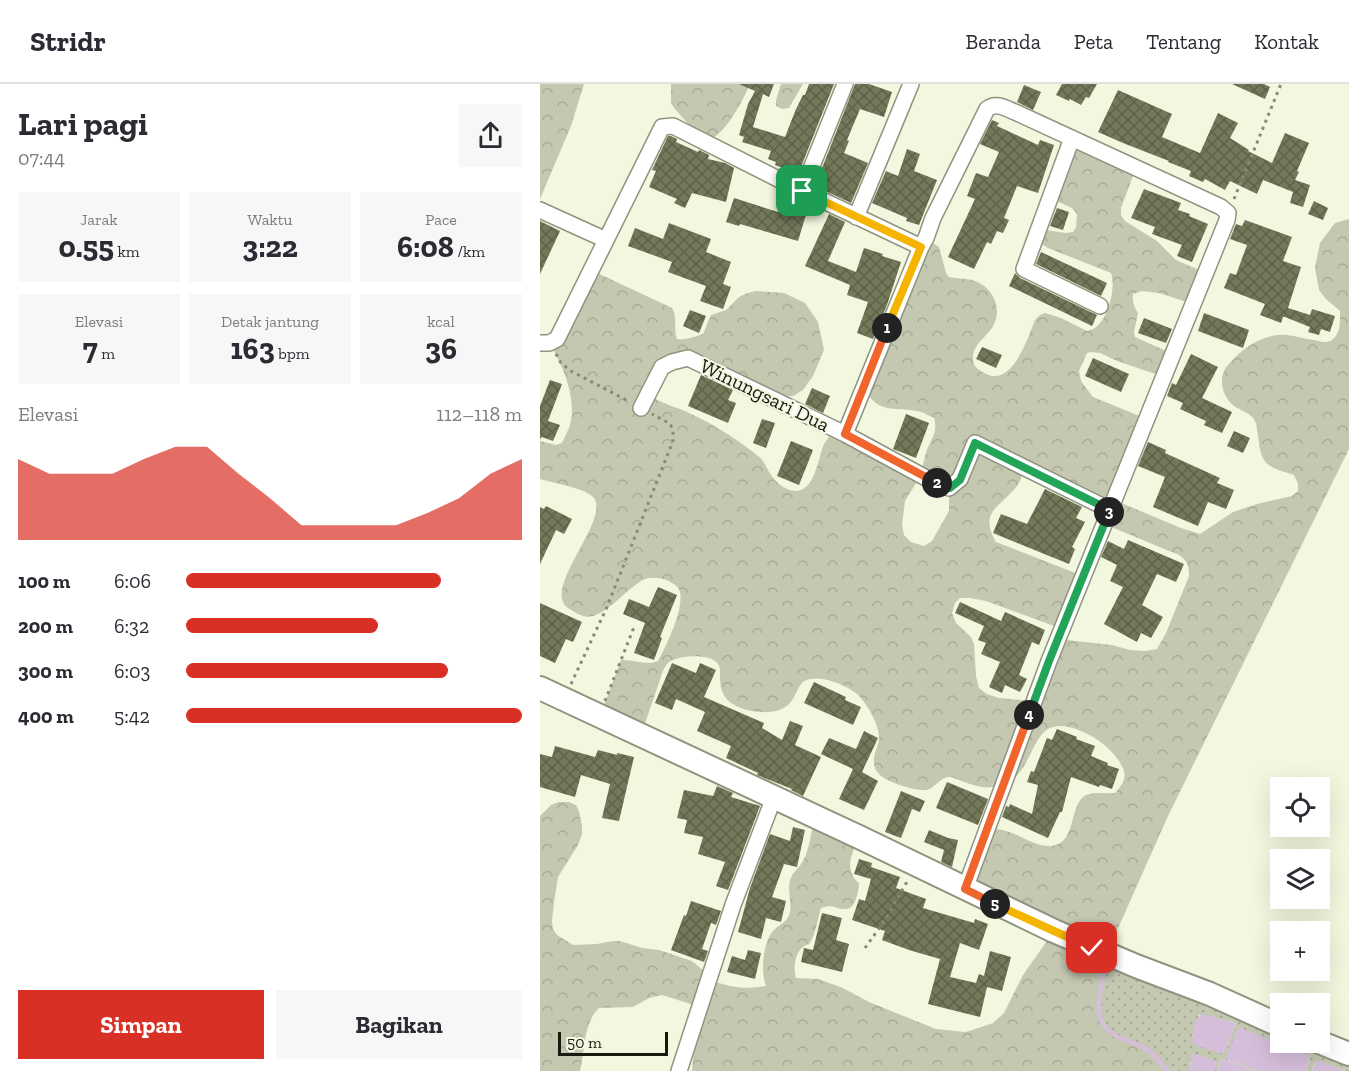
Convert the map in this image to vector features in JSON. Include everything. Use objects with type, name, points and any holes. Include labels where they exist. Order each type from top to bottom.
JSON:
[{"type":"street","points":[[802,191],[845,84]]},
{"type":"street","points":[[856,217],[911,84]]},
{"type":"street","points":[[845,434],[933,218],[987,109],[992,105],[1072,138],[1221,207],[1228,213],[1049,661],[965,889]]},
{"type":"street","points":[[545,343],[558,339],[662,127],[673,126],[802,191],[921,247]]},
{"type":"street","points":[[1072,138],[1024,269],[1100,306]]},
{"type":"street","points":[[540,210],[606,240]]},
{"type":"street","name":"Winungsari Dua","points":[[641,408],[662,367],[688,358],[950,488],[960,480],[975,443],[1110,510]]},
{"type":"street","points":[[540,688],[1054,931],[1210,994],[1270,1021]]},
{"type":"street","points":[[679,1071],[733,905],[774,797]]},
{"type":"street","points":[[1330,1046],[1349,1054]]},
{"type":"path","points":[[1228,213],[1281,84]]},
{"type":"path","points":[[545,343],[561,363],[571,370],[669,423],[673,429],[673,441],[607,607],[564,699]]},
{"type":"path","points":[[600,716],[634,627]]},
{"type":"path","points":[[865,948],[885,920],[916,865]]},
{"type":"green space","points":[[540,84],[584,84],[571,126],[540,199]]},
{"type":"green space","points":[[671,84],[750,84],[729,122],[712,138],[689,125],[675,109],[671,103]]},
{"type":"green space","points":[[781,84],[803,84],[789,108],[782,109],[776,106]]},
{"type":"green space","points":[[1072,138],[1136,168],[1121,208],[1121,215],[1125,221],[1157,241],[1176,260],[1206,273],[1193,304],[1159,293],[1142,291],[1133,294],[1138,313],[1135,337],[1173,354],[1164,377],[1100,353],[1091,352],[1087,353],[1079,371],[1081,381],[1093,397],[1147,419],[1114,500],[1200,534],[1233,512],[1292,496],[1298,491],[1294,475],[1277,470],[1264,459],[1255,422],[1251,416],[1234,406],[1226,397],[1222,387],[1223,375],[1228,365],[1240,353],[1261,339],[1287,335],[1325,342],[1335,337],[1339,327],[1340,311],[1319,290],[1315,268],[1320,243],[1335,223],[1349,219],[1349,449],[1168,816],[1107,953],[1099,1003],[1099,1012],[1105,1029],[1146,1048],[1168,1071],[692,1071],[694,1048],[705,1012],[700,1007],[662,995],[649,998],[633,1007],[599,1008],[587,1029],[580,1071],[540,1071],[540,816],[551,805],[559,802],[576,805],[582,826],[578,845],[558,877],[552,921],[557,935],[573,945],[620,941],[692,961],[704,971],[709,980],[744,988],[766,986],[763,973],[765,948],[771,934],[789,915],[790,880],[805,856],[815,817],[859,837],[850,867],[859,887],[856,899],[849,908],[829,906],[821,908],[811,941],[800,950],[796,957],[796,978],[818,979],[843,988],[869,1002],[936,1029],[966,1032],[993,1023],[1004,1013],[1023,975],[1054,931],[965,889],[988,828],[1006,831],[1040,845],[1059,844],[1065,839],[1083,797],[1094,793],[1115,793],[1124,779],[1124,771],[1120,762],[1108,748],[1093,737],[1076,729],[1063,726],[1053,727],[1040,737],[1020,772],[1009,783],[983,787],[947,777],[927,790],[914,789],[888,780],[877,772],[874,760],[879,733],[872,714],[852,690],[831,681],[809,679],[803,682],[790,703],[783,708],[765,712],[746,710],[736,706],[725,697],[720,683],[719,666],[714,660],[694,656],[672,660],[667,664],[641,735],[600,716],[621,660],[649,663],[658,661],[677,618],[680,592],[676,585],[668,581],[650,578],[641,581],[609,607],[593,616],[583,616],[568,608],[562,598],[563,585],[594,519],[596,506],[592,496],[588,493],[540,479],[540,441],[556,445],[562,443],[572,415],[567,382],[549,343],[591,270],[672,308],[675,315],[677,339],[703,334],[711,315],[726,310],[739,297],[755,291],[784,293],[805,303],[818,322],[824,350],[813,376],[803,390],[793,396],[779,397],[688,358],[672,362],[653,397],[700,418],[734,438],[760,458],[771,475],[787,489],[796,491],[806,487],[815,473],[824,444],[835,429],[921,474],[935,431],[934,418],[921,412],[888,408],[875,403],[863,387],[926,238],[939,247],[949,277],[969,279],[979,283],[986,287],[994,299],[997,313],[995,321],[973,354],[975,366],[984,373],[994,376],[1003,374],[1010,368],[1017,360],[1035,320],[1040,315],[1045,313],[1061,318],[1087,331],[1095,328],[1105,316],[1112,294],[1111,273],[1048,248],[1036,237],[1046,230],[1066,233],[1073,232],[1076,227],[1077,214],[1072,208],[1050,198]],"holes":[[[1024,468],[1110,510],[1104,524],[1179,555],[1186,562],[1189,572],[1166,633],[1157,649],[1130,650],[1112,645],[1058,639],[1034,701],[999,698],[979,688],[974,644],[971,637],[956,623],[952,613],[955,603],[960,598],[970,598],[986,601],[1062,629],[1083,576],[996,542],[991,532],[989,523],[994,510],[1018,484]],[[921,475],[949,489],[949,511],[932,541],[924,546],[911,542],[904,535],[902,525],[905,501]]]},
{"type":"green space","points":[[1107,953],[1270,1021],[1270,1053],[1330,1053],[1330,1047],[1349,1054],[1349,1071],[1320,1061],[1315,1063],[1311,1071],[1306,1071],[1310,1057],[1228,1060],[1259,1071],[1224,1059],[1220,1061],[1217,1071],[1214,1071],[1216,1061],[1190,1062],[1190,1071],[1168,1071],[1157,1058],[1105,1029],[1099,1012]],"holes":[[[1199,1015],[1235,1024],[1226,1050],[1192,1037]]]},
{"type":"shaded area","points":[[1202,1014],[1235,1024],[1223,1053],[1193,1044],[1194,1028]]},
{"type":"shaded area","points":[[1241,1028],[1270,1040],[1270,1053],[1303,1053],[1310,1056],[1306,1071],[1259,1071],[1228,1060],[1226,1057],[1237,1030]]},
{"type":"shaded area","points":[[1191,1053],[1217,1061],[1214,1071],[1190,1071]]},
{"type":"shaded area","points":[[1224,1059],[1254,1071],[1217,1071],[1220,1061]]},
{"type":"shaded area","points":[[1317,1061],[1320,1061],[1345,1071],[1311,1071]]},
{"type":"building","points":[[739,84],[774,84],[769,97],[763,94],[753,127],[785,137],[809,84],[834,84],[797,177],[793,176],[795,172],[775,165],[776,162],[768,159],[771,151],[742,142],[744,137],[739,135],[748,104],[755,91]]},
{"type":"building","points":[[855,84],[869,84],[892,92],[884,117],[860,109],[847,140],[849,141],[844,153],[868,163],[851,203],[815,186]]},
{"type":"building","points":[[1062,84],[1097,84],[1089,98],[1086,97],[1081,105],[1056,95]]},
{"type":"building","points":[[1232,84],[1264,84],[1270,87],[1265,99]]},
{"type":"building","points":[[1024,85],[1041,92],[1033,110],[1017,102]]},
{"type":"building","points":[[1118,90],[1172,114],[1162,137],[1200,153],[1218,113],[1238,123],[1230,138],[1248,151],[1272,163],[1285,133],[1309,143],[1295,180],[1310,185],[1303,207],[1290,203],[1293,192],[1263,180],[1257,194],[1230,181],[1225,190],[1205,179],[1203,182],[1189,176],[1191,171],[1098,132]]},
{"type":"building","points":[[992,120],[999,123],[997,126],[1038,145],[1040,140],[1054,145],[1038,193],[1017,186],[1004,218],[1009,220],[1003,233],[997,231],[991,244],[987,242],[974,269],[948,257],[975,199],[967,196],[976,173],[988,177],[999,152],[980,144]]},
{"type":"building","points":[[668,136],[677,139],[676,142],[709,155],[708,159],[734,168],[726,202],[692,193],[685,208],[674,203],[677,199],[649,187],[656,171],[652,170]]},
{"type":"building","points":[[907,149],[920,154],[914,171],[937,180],[919,225],[906,221],[907,218],[872,203],[886,171],[898,176]]},
{"type":"building","points":[[1144,189],[1181,203],[1178,210],[1208,224],[1192,262],[1177,256],[1182,245],[1152,234],[1155,227],[1131,218]]},
{"type":"building","points":[[784,193],[809,205],[798,241],[726,222],[734,198],[778,212]]},
{"type":"building","points":[[1314,201],[1328,208],[1323,220],[1308,214]]},
{"type":"building","points":[[1057,208],[1069,212],[1063,230],[1050,226]]},
{"type":"building","points":[[829,214],[845,222],[828,261],[856,272],[864,248],[901,262],[873,339],[857,333],[868,302],[847,295],[850,285],[805,266]]},
{"type":"building","points":[[1245,220],[1292,237],[1283,261],[1301,267],[1288,308],[1310,315],[1312,309],[1335,316],[1330,332],[1321,329],[1319,335],[1308,332],[1310,327],[1285,317],[1281,323],[1260,315],[1265,304],[1224,288],[1230,273],[1236,275],[1247,245],[1230,239],[1236,224],[1242,226]]},
{"type":"building","points":[[540,221],[560,231],[540,274]]},
{"type":"building","points":[[669,223],[711,239],[706,252],[731,262],[723,284],[731,287],[723,309],[700,301],[706,286],[668,272],[672,262],[628,246],[635,228],[663,239]]},
{"type":"building","points":[[1041,252],[1107,283],[1101,296],[1036,264]]},
{"type":"building","points":[[1015,273],[1020,278],[1097,315],[1092,326],[1009,286]]},
{"type":"building","points":[[690,310],[706,316],[699,333],[683,326]]},
{"type":"building","points":[[1204,313],[1249,330],[1243,348],[1198,331]]},
{"type":"building","points":[[1144,318],[1172,329],[1166,343],[1138,333]]},
{"type":"building","points":[[982,347],[1002,355],[996,368],[976,359]]},
{"type":"building","points":[[1191,354],[1218,367],[1202,398],[1232,412],[1222,433],[1204,425],[1206,421],[1180,409],[1183,403],[1167,396],[1172,383],[1176,385]]},
{"type":"building","points":[[1093,358],[1129,374],[1121,392],[1085,376]]},
{"type":"building","points":[[701,375],[733,390],[728,400],[736,403],[728,423],[688,406]]},
{"type":"building","points":[[550,380],[562,384],[548,421],[560,425],[553,441],[542,437],[540,439],[540,406]]},
{"type":"building","points":[[812,388],[830,396],[823,413],[805,404]]},
{"type":"building","points":[[906,414],[929,423],[916,458],[893,449]]},
{"type":"building","points":[[762,419],[775,423],[766,448],[753,443]]},
{"type":"building","points":[[1234,431],[1250,438],[1243,453],[1227,446]]},
{"type":"building","points":[[791,441],[813,450],[799,485],[777,476]]},
{"type":"building","points":[[1148,442],[1166,450],[1165,453],[1220,478],[1217,483],[1234,490],[1226,509],[1208,502],[1198,526],[1153,507],[1165,477],[1138,466]]},
{"type":"building","points":[[1045,489],[1082,507],[1076,518],[1085,522],[1072,547],[1075,549],[1069,564],[993,533],[1001,514],[1027,524]]},
{"type":"building","points":[[546,506],[572,519],[564,534],[556,530],[540,564],[540,507],[544,509]]},
{"type":"building","points":[[1128,540],[1184,564],[1176,582],[1157,574],[1142,605],[1163,617],[1151,638],[1141,633],[1137,642],[1104,624],[1123,587],[1110,581],[1117,565],[1101,557],[1108,541],[1124,549]]},
{"type":"building","points":[[658,587],[677,595],[660,637],[662,638],[654,660],[634,653],[645,623],[623,614],[629,599],[649,607]]},
{"type":"building","points":[[960,602],[1001,621],[1005,612],[1045,630],[1039,645],[1032,642],[1019,675],[1027,679],[1020,692],[1005,685],[1002,693],[989,687],[1000,662],[981,654],[986,643],[978,640],[984,626],[955,613]]},
{"type":"building","points":[[540,603],[582,622],[573,642],[566,639],[555,663],[540,656]]},
{"type":"building","points":[[672,663],[696,673],[700,663],[716,670],[704,697],[764,723],[762,728],[782,740],[790,721],[803,726],[795,745],[821,757],[803,796],[726,758],[731,746],[697,731],[705,712],[676,699],[672,710],[655,703]]},
{"type":"building","points":[[814,682],[861,707],[853,725],[804,703]]},
{"type":"building","points":[[1057,729],[1095,746],[1091,756],[1119,769],[1112,789],[1071,777],[1062,812],[1048,838],[1002,817],[1006,806],[1009,807],[1010,804],[1032,814],[1038,785],[1027,782],[1031,771],[1034,772],[1047,738],[1052,740]]},
{"type":"building","points":[[864,731],[878,738],[862,772],[878,781],[864,810],[839,799],[853,769],[821,754],[829,738],[856,749]]},
{"type":"building","points":[[555,746],[595,757],[598,750],[634,757],[619,821],[602,818],[610,784],[581,775],[575,797],[540,787],[540,754],[552,757]]},
{"type":"building","points":[[947,782],[988,799],[978,825],[936,808]]},
{"type":"building","points":[[717,786],[733,793],[731,797],[760,806],[728,890],[716,886],[725,862],[698,854],[703,837],[684,833],[687,820],[677,818],[684,790],[713,796]]},
{"type":"building","points":[[901,791],[925,801],[920,812],[912,809],[901,838],[885,832]]},
{"type":"building","points":[[793,827],[805,830],[797,867],[784,864],[772,897],[786,901],[781,922],[766,918],[761,939],[738,932],[750,888],[770,834],[790,841]]},
{"type":"building","points":[[929,830],[958,840],[952,867],[941,862],[944,850],[924,842]]},
{"type":"building","points":[[859,859],[872,863],[871,867],[900,877],[896,888],[926,899],[923,908],[974,923],[975,919],[988,924],[979,950],[960,943],[950,977],[976,983],[979,974],[984,976],[990,951],[1011,957],[1002,991],[987,987],[980,1017],[928,1004],[940,959],[882,940],[885,931],[852,920],[859,899],[865,901],[871,879],[854,874]]},
{"type":"building","points":[[691,901],[721,911],[716,925],[711,923],[702,949],[708,951],[704,962],[671,950]]},
{"type":"building","points":[[822,913],[842,918],[836,940],[849,944],[842,972],[801,962],[804,948],[813,950]]},
{"type":"building","points":[[748,950],[761,953],[755,979],[727,972],[732,956],[745,960]]},
{"type":"waterway","points":[[1103,975],[1099,1010],[1104,1025],[1118,1037],[1149,1050],[1168,1071]]},
{"type":"route","points":[[802,191],[921,247],[845,434],[950,488],[960,480],[975,443],[1110,510],[1049,661],[965,889],[1092,948]]}]
